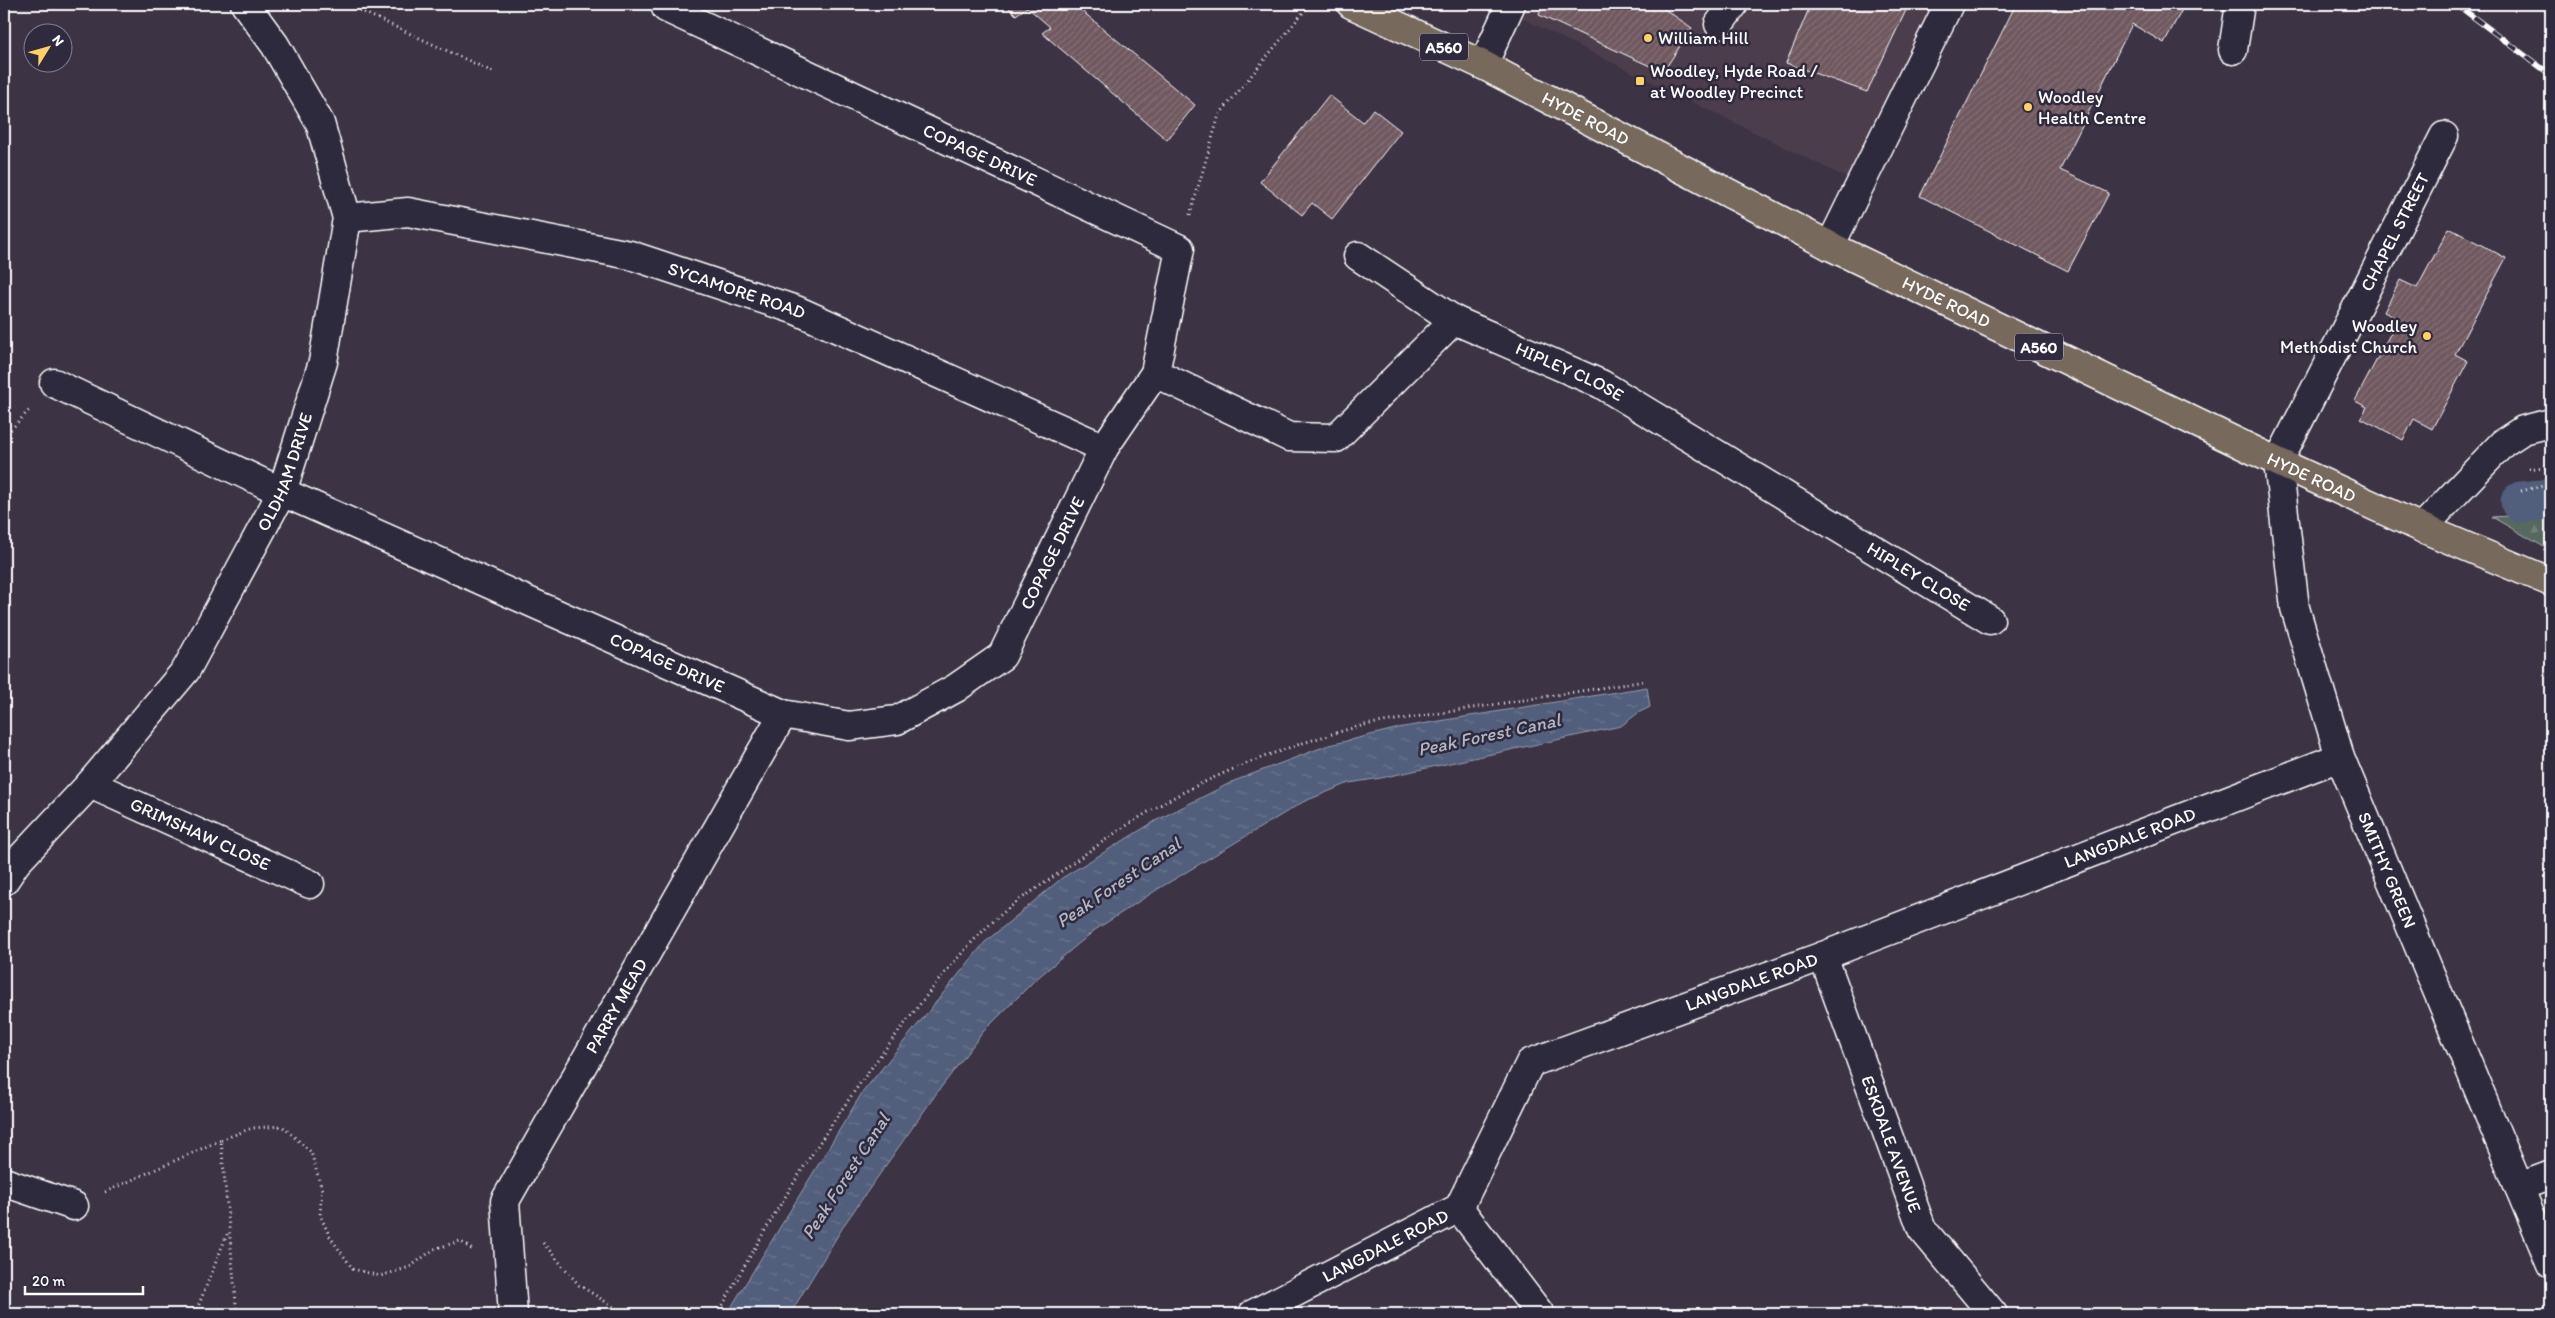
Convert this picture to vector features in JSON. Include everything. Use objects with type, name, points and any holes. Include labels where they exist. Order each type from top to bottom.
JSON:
[{"type":"main road","name":"HYDE ROAD","points":[[1351,4],[1483,65],[1830,246],[2278,462],[2422,528],[2551,582]]},
{"type":"street","name":"OLDHAM DRIVE","points":[[4,881],[16,863],[90,784],[186,670],[282,492],[323,362],[347,218],[320,123],[275,45],[245,4]]},
{"type":"street","points":[[1483,65],[1511,4]]},
{"type":"street","points":[[1830,246],[1949,4]]},
{"type":"street","points":[[2233,50],[2240,4]]},
{"type":"street","name":"COPAGE DRIVE","points":[[54,383],[282,492],[783,714],[849,726],[897,720],[956,688],[1002,656],[1104,448],[1155,373],[1180,249],[666,8]]},
{"type":"street","name":"CHAPEL STREET","points":[[2278,462],[2444,136]]},
{"type":"street","name":"SYCAMORE ROAD","points":[[347,218],[408,212],[630,255],[796,310],[1104,448]]},
{"type":"street","name":"HIPLEY CLOSE","points":[[1358,256],[1454,320],[1601,384],[1990,620]]},
{"type":"street","points":[[1155,373],[1289,437],[1336,438],[1454,320]]},
{"type":"street","points":[[2422,528],[2503,443],[2523,430],[2551,423]]},
{"type":"street","name":"SMITHY GREEN","points":[[2278,462],[2295,608],[2340,757],[2551,1264]]},
{"type":"street","name":"PARRY MEAD","points":[[505,1201],[783,714]]},
{"type":"street","name":"LANGDALE ROAD","points":[[1253,1314],[1459,1208],[1530,1063],[1823,956],[2340,757]]},
{"type":"street","name":"GRIMSHAW CLOSE","points":[[90,784],[310,884]]},
{"type":"street","name":"ESKDALE AVENUE","points":[[1823,956],[1922,1229],[1992,1314]]},
{"type":"street","points":[[2518,1186],[2551,1175]]},
{"type":"street","points":[[4,1182],[74,1206]]},
{"type":"street","points":[[505,1201],[514,1314]]},
{"type":"street","points":[[1459,1208],[1540,1314]]},
{"type":"path","points":[[346,4],[495,73]]},
{"type":"path","points":[[1180,249],[1220,115],[1310,4]]},
{"type":"path","points":[[4,437],[54,383]]},
{"type":"path","points":[[2521,491],[2551,484]]},
{"type":"path","points":[[718,1314],[776,1214],[859,1082],[918,1006],[968,946],[998,917],[1105,840],[1196,786],[1285,749],[1328,735],[1364,725],[1645,681]]},
{"type":"path","points":[[74,1206],[252,1128],[282,1126],[310,1152],[322,1190],[320,1215],[330,1237],[353,1269],[380,1276],[410,1267],[434,1248],[460,1241],[511,1278]]},
{"type":"path","points":[[221,1140],[236,1286],[237,1314]]},
{"type":"path","points":[[505,1201],[580,1285],[625,1314]]},
{"type":"path","points":[[194,1314],[229,1230]]},
{"type":"shaded area","points":[[1493,4],[1945,4],[1855,182]]},
{"type":"green space","points":[[2551,516],[2551,551],[2492,517]]},
{"type":"water","points":[[2551,491],[2551,516],[2524,515],[2521,496]]},
{"type":"water","points":[[1647,687],[1650,707],[1638,713],[1621,726],[1381,778],[1349,783],[1303,802],[1158,889],[1095,930],[1035,980],[983,1032],[936,1094],[846,1222],[790,1314],[727,1314],[862,1093],[985,942],[1062,878],[1157,820],[1234,781],[1326,746],[1403,727]]},
{"type":"building","points":[[1005,4],[1078,4],[1076,6],[1195,105],[1167,140],[1042,33],[1050,27],[1027,7],[1016,15]]},
{"type":"building","points":[[1543,4],[1666,4],[1663,8],[1692,28],[1663,72],[1539,15]]},
{"type":"building","points":[[1811,4],[1909,4],[1867,92],[1786,63]]},
{"type":"building","name":"Woodley Health Centre","points":[[2016,4],[2185,4],[2164,43],[2132,24],[2060,170],[2109,193],[2068,271],[1920,196]]},
{"type":"building","points":[[1329,95],[1363,122],[1373,109],[1401,131],[1332,219],[1312,203],[1302,215],[1260,182]]},
{"type":"building","name":"Woodley Methodist Church","points":[[2449,228],[2506,258],[2455,354],[2468,361],[2432,429],[2414,419],[2403,440],[2361,418],[2367,407],[2355,401],[2398,319],[2384,312],[2400,280],[2417,288]]},
{"type":"waterway","name":"Peak Forest Canal","points":[[2521,502],[2551,499]]},
{"type":"railway","points":[[2456,4],[2551,75]]},
{"type":"place","name":"William Hill","points":[[1648,38]]},
{"type":"place","name":"Woodley, Hyde Road / at Woodley Precinct","points":[[1640,81]]},
{"type":"place","name":"Woodley Health Centre","points":[[2028,107]]},
{"type":"place","name":"Woodley Methodist Church","points":[[2427,336]]}]
